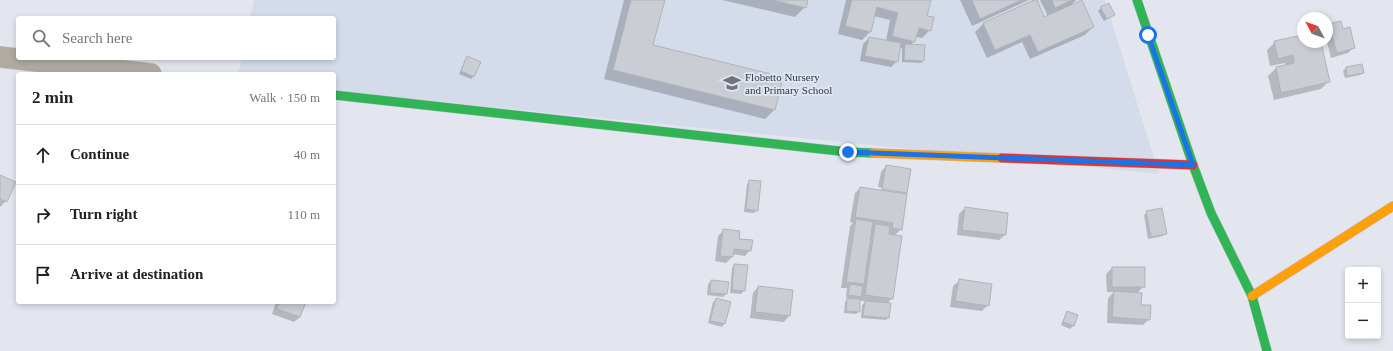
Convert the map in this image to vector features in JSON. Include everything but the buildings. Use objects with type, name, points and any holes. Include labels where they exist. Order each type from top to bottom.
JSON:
[{"type":"street","points":[[1137,0],[1193,165],[1211,213],[1252,296],[1267,351]]},
{"type":"street","points":[[0,57],[16,59]]},
{"type":"street","points":[[27,60],[133,72]]},
{"type":"street","points":[[336,95],[848,152],[1193,165]]},
{"type":"street","points":[[1252,296],[1393,206]]},
{"type":"shaded area","name":"Flobetto Nursery and Primary School","points":[[254,0],[1105,0],[1159,174],[336,91],[336,72],[238,72],[242,60],[336,60],[336,16],[250,16]]},
{"type":"traffic: fast","points":[[1137,0],[1193,165],[1211,213],[1252,296],[1267,351]]},
{"type":"traffic: fast","points":[[336,95],[848,152],[873,153]]},
{"type":"traffic: slow","points":[[873,153],[1002,158]]},
{"type":"traffic: slow","points":[[1252,296],[1393,206]]},
{"type":"traffic: jam","points":[[1002,158],[1193,165]]},
{"type":"place","name":"Flobetto Nursery and Primary School","points":[[732,83]]},
{"type":"route","points":[[848,152],[1193,165],[1148,35]]}]
